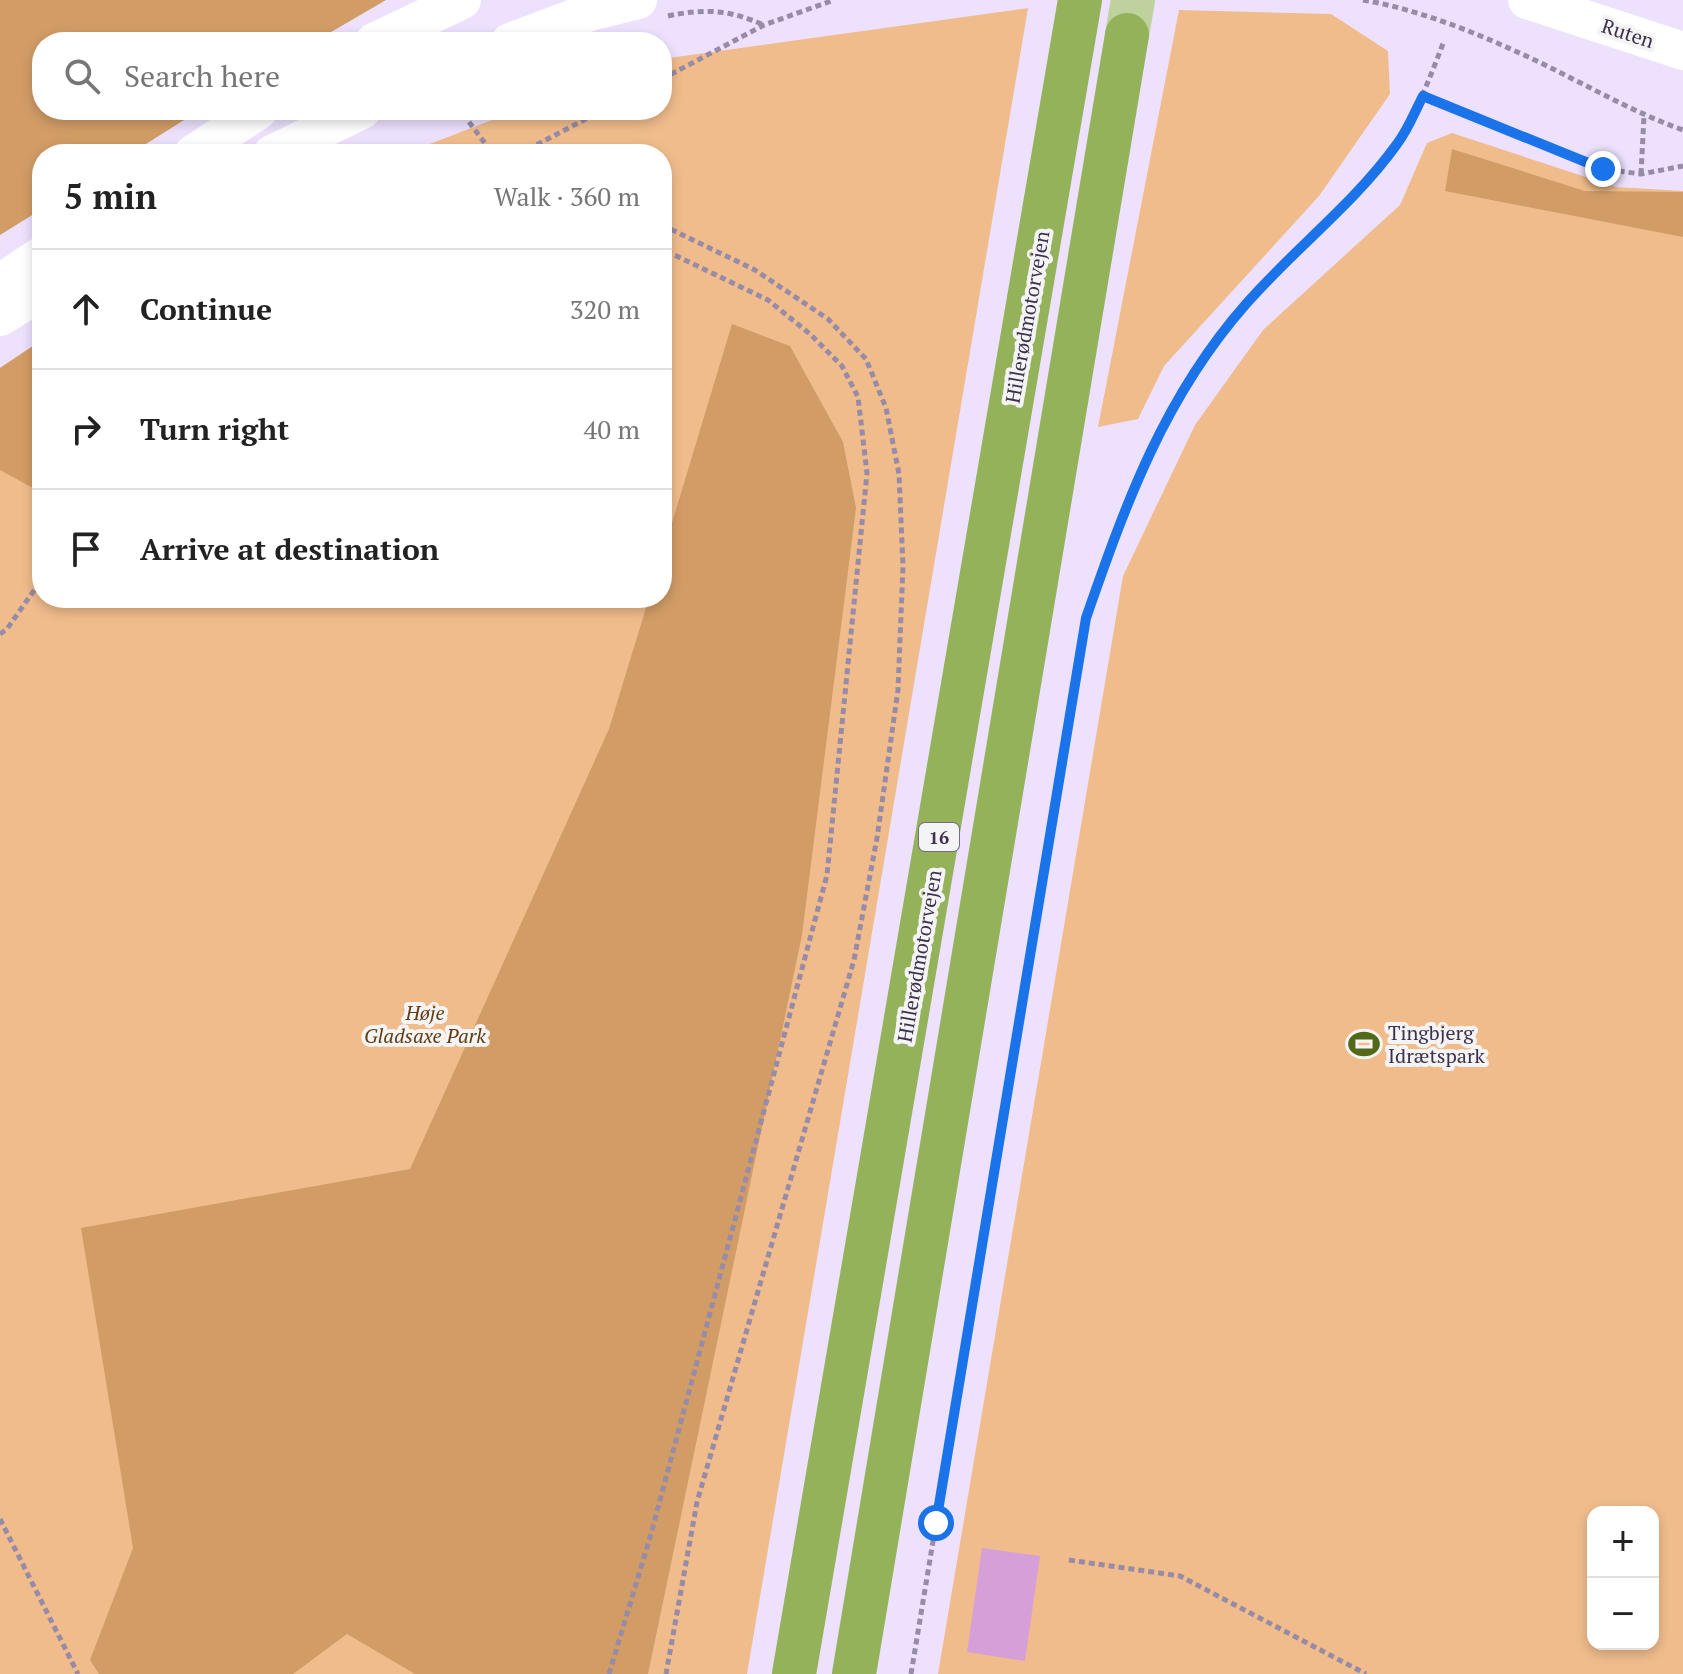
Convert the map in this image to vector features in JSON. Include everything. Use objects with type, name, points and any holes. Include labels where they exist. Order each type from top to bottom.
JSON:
[{"type":"highway","name":"Hillerødmotorvejen","points":[[794,1674],[1080,0]]},
{"type":"highway","points":[[854,1674],[1130,18]]},
{"type":"street","points":[[395,32],[462,0]]},
{"type":"street","points":[[537,32],[590,12],[638,0]]},
{"type":"street","name":"Ruten","points":[[1527,0],[1683,51]]},
{"type":"street","points":[[208,144],[244,120]]},
{"type":"street","points":[[292,144],[342,120]]},
{"type":"street","points":[[0,283],[32,262]]},
{"type":"street","points":[[0,317],[32,297]]},
{"type":"path","points":[[672,74],[764,25],[834,0]]},
{"type":"path","points":[[1363,0],[1401,7],[1514,50],[1644,116],[1683,130]]},
{"type":"path","points":[[911,1674],[1086,618],[1123,514],[1166,416],[1206,354],[1246,304],[1353,195],[1398,143],[1423,96],[1444,41]]},
{"type":"path","points":[[1423,96],[1603,169],[1641,174],[1683,166]]},
{"type":"path","points":[[1641,174],[1644,116]]},
{"type":"path","points":[[538,144],[584,120]]},
{"type":"path","points":[[469,122],[486,144]]},
{"type":"path","points":[[666,1674],[697,1502],[854,960],[877,838],[898,690],[903,566],[899,474],[886,408],[866,359],[828,319],[755,270],[672,230]]},
{"type":"path","points":[[609,1674],[651,1534],[827,875],[867,473],[858,397],[842,366],[810,334],[768,300],[672,254]]},
{"type":"path","points":[[0,634],[7,629],[32,593]]},
{"type":"path","points":[[0,1519],[78,1674]]},
{"type":"path","points":[[1069,1560],[1180,1576],[1366,1674]]},
{"type":"green space","name":"Høje Gladsaxe Park","points":[[1028,8],[747,1674],[0,1674],[0,368],[32,347],[32,608],[672,608],[672,144],[430,144],[492,120],[672,120],[672,58]]},
{"type":"green space","points":[[1179,10],[1331,14],[1388,51],[1390,94],[1319,196],[1164,366],[1138,419],[1098,427]]},
{"type":"green space","name":"Tingbjerg Idrætspark","points":[[1452,133],[1616,187],[1683,191],[1683,1674],[938,1674],[1123,576],[1195,425],[1263,330],[1400,205],[1427,143]]},
{"type":"shaded area","points":[[0,0],[386,0],[331,32],[32,32],[32,120],[184,120],[146,144],[32,144],[32,215],[0,235]]},
{"type":"shaded area","points":[[1452,149],[1585,191],[1683,192],[1683,237],[1445,191]]},
{"type":"shaded area","points":[[732,324],[790,346],[843,442],[856,508],[802,935],[648,1674],[415,1674],[347,1634],[293,1674],[99,1674],[90,1660],[133,1548],[81,1228],[410,1169],[609,729],[646,608],[672,608],[672,523]]},
{"type":"shaded area","points":[[32,347],[32,488],[0,470],[0,368]]},
{"type":"building","points":[[982,1548],[1040,1556],[1025,1661],[967,1652]]},
{"type":"place","name":"Tingbjerg Idrætspark","points":[[1364,1044]]},
{"type":"route","points":[[936,1523],[1086,618],[1123,514],[1166,416],[1206,354],[1246,304],[1353,195],[1398,143],[1423,96],[1603,169]]}]
